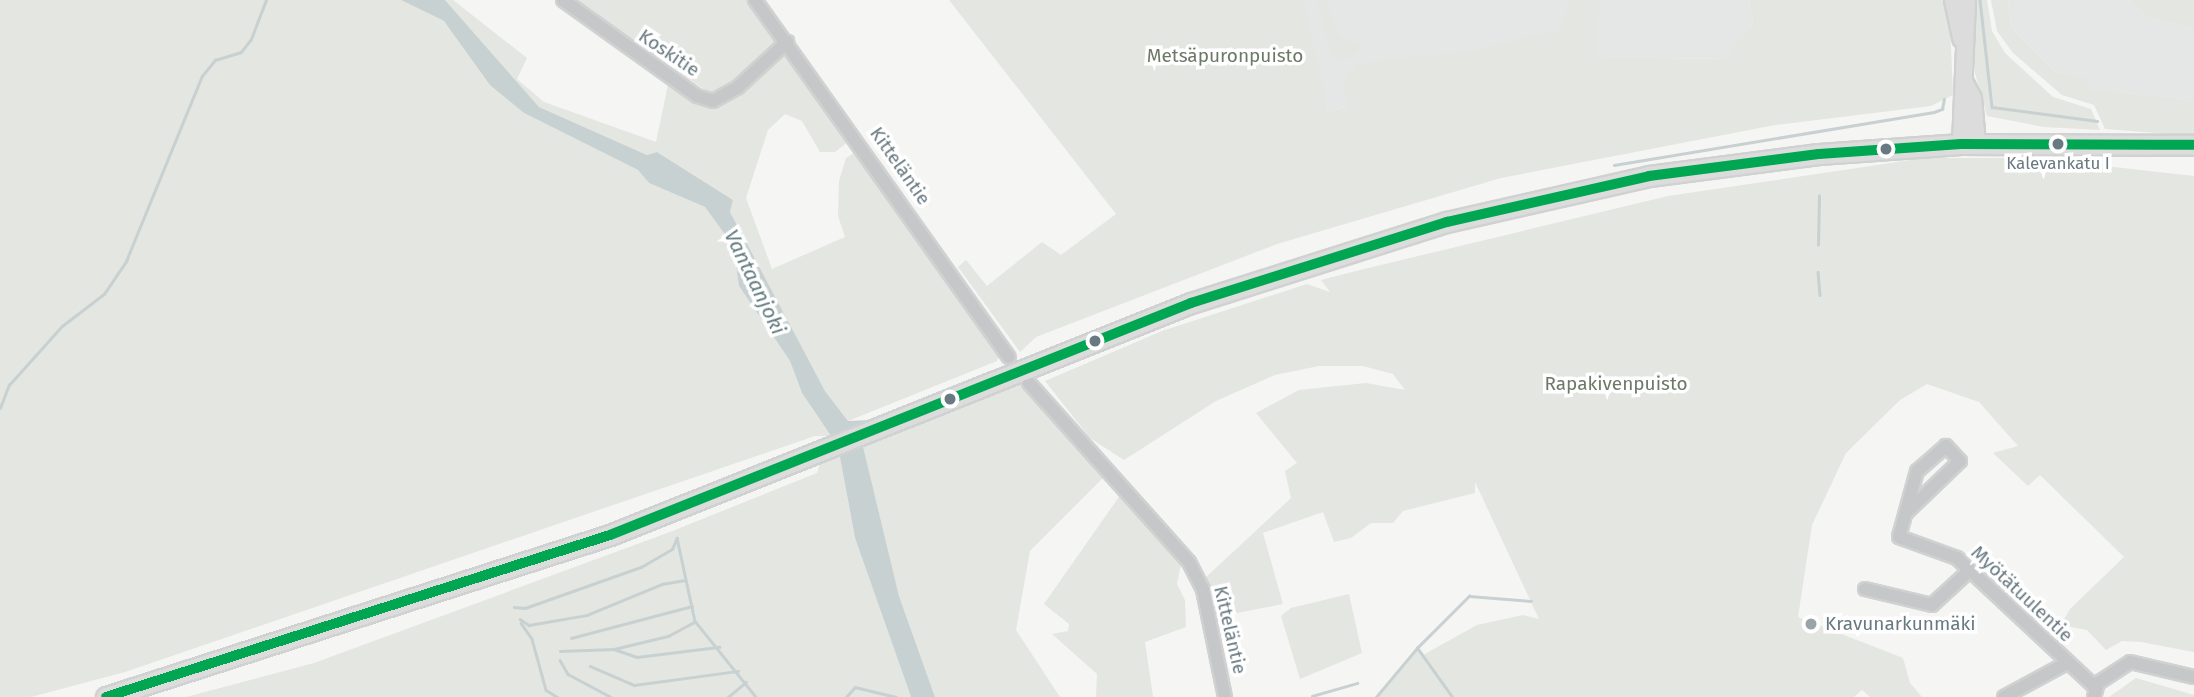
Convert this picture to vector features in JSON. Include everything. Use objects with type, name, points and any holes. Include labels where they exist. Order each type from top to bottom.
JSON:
[{"type":"highway","points":[[106,697],[610,535],[875,428],[1301,265],[1447,222],[1649,176],[1969,138],[2194,144]]},
{"type":"main road","points":[[1953,0],[1964,55]]},
{"type":"main road","points":[[1967,0],[1964,55],[1969,138]]},
{"type":"street","name":"Koskitie","points":[[563,0],[697,96],[713,101],[738,87],[787,42]]},
{"type":"street","name":"Kitteläntie","points":[[755,0],[1009,357]]},
{"type":"street","name":"Kitteläntie","points":[[1029,383],[1189,562],[1203,590],[1225,697]]},
{"type":"street","name":"Myötätuulentie","points":[[1906,513],[1960,461],[1946,446],[1917,471],[1899,537],[1952,555],[2067,663],[2094,692]]},
{"type":"street","points":[[1865,589],[1932,606],[1970,570]]},
{"type":"street","points":[[2094,692],[2130,662],[2194,677]]},
{"type":"street","points":[[2004,697],[2067,663]]},
{"type":"shaded area","points":[[1298,0],[1749,0],[1753,23],[1726,59],[1596,57],[1597,34],[1328,112]]},
{"type":"shaded area","points":[[2008,0],[2128,0],[2149,18],[2194,28],[2194,100],[2088,89],[2088,78],[2057,73],[2011,27]]},
{"type":"green space","points":[[0,0],[401,0],[444,21],[524,113],[638,170],[649,183],[705,207],[721,223],[733,245],[739,286],[790,361],[802,393],[831,436],[815,436],[125,672],[31,697],[0,697]]},
{"type":"green space","points":[[445,0],[453,0],[527,58],[517,79],[544,102],[656,142],[669,80],[712,108],[738,95],[787,51],[849,141],[835,152],[820,152],[802,121],[785,114],[768,130],[746,198],[772,269],[845,237],[838,216],[839,181],[846,158],[860,149],[999,354],[997,361],[848,421],[825,391],[768,288],[730,212],[733,200],[657,152],[647,155],[539,107]]},
{"type":"green space","points":[[574,0],[749,0],[779,43],[723,93],[711,94]]},
{"type":"green space","name":"Metsäpuronpuisto","points":[[949,0],[1303,0],[1328,112],[1346,107],[1345,80],[1357,64],[1471,51],[1561,30],[1569,0],[1599,0],[1597,57],[1725,59],[1753,23],[1749,0],[1949,0],[1953,95],[1931,106],[1775,125],[1501,178],[1277,244],[1036,337],[1020,352],[958,267],[966,260],[987,286],[1042,242],[1061,255],[1116,214]]},
{"type":"green space","points":[[1327,0],[1339,35],[1362,48],[1353,56],[1339,60],[1330,53],[1317,1]]},
{"type":"green space","points":[[1972,0],[1987,0],[1992,31],[2005,53],[2053,97],[2091,109],[2100,130],[2044,127],[1987,116],[1975,73]]},
{"type":"green space","points":[[1991,0],[2008,0],[2011,27],[2057,73],[2089,78],[2089,89],[2194,100],[2194,136],[2105,129],[2094,105],[2062,95],[2013,53],[1997,31]]},
{"type":"green space","points":[[2128,0],[2194,0],[2194,28],[2149,18]]},
{"type":"green space","name":"Rapakivenpuisto","points":[[1924,158],[2034,158],[2194,176],[2194,652],[2122,641],[2106,650],[2087,630],[2061,625],[2070,609],[2124,557],[2040,475],[2028,486],[1993,453],[2018,446],[1979,402],[1927,384],[1900,400],[1846,453],[1812,525],[1798,617],[1903,658],[1910,683],[1922,697],[1870,697],[1862,690],[1854,697],[1376,697],[1417,648],[1423,655],[1477,625],[1523,615],[1539,619],[1475,482],[1475,493],[1403,511],[1393,523],[1371,523],[1351,538],[1334,542],[1323,512],[1263,533],[1283,604],[1216,617],[1204,579],[1291,498],[1285,471],[1297,463],[1256,413],[1299,390],[1366,383],[1405,390],[1393,374],[1363,366],[1319,366],[1275,375],[1216,401],[1124,460],[1090,438],[1045,381],[1162,331],[1307,284],[1330,292],[1321,280],[1356,271],[1668,196]]},
{"type":"green space","points":[[1019,378],[1105,476],[1030,551],[1016,630],[1060,697],[935,697],[899,596],[862,442],[1018,386]]},
{"type":"green space","points":[[839,452],[855,538],[911,697],[186,697],[314,663],[670,532],[817,473],[821,460]]},
{"type":"green space","points":[[1121,494],[1181,564],[1177,584],[1185,600],[1186,627],[1145,642],[1153,697],[1096,697],[1097,674],[1052,634],[1068,631],[1069,624],[1044,604]]},
{"type":"green space","points":[[1349,594],[1362,653],[1300,679],[1281,616],[1291,608]]},
{"type":"green space","points":[[2136,678],[2194,695],[2194,697],[2109,697]]},
{"type":"water","name":"Vantaanjoki","points":[[401,0],[445,0],[539,107],[647,155],[657,152],[733,200],[730,212],[825,391],[848,421],[871,420],[831,436],[802,393],[790,361],[739,286],[733,245],[705,207],[649,183],[638,170],[524,113],[490,85],[444,21]]},
{"type":"water","points":[[862,442],[899,596],[935,697],[911,697],[855,538],[839,452]]},
{"type":"waterway","points":[[0,408],[9,385],[62,326],[104,294],[126,261],[202,76],[215,60],[241,52],[251,39],[266,0]]},
{"type":"waterway","points":[[1980,0],[1992,107],[2097,121]]},
{"type":"waterway","points":[[1614,165],[1934,112],[1942,109],[1944,99]]},
{"type":"waterway","points":[[1818,245],[1819,196]]},
{"type":"waterway","points":[[1818,272],[1820,295]]},
{"type":"waterway","points":[[677,538],[695,621],[756,697]]},
{"type":"waterway","points":[[514,607],[525,608],[641,567],[672,549],[677,538]]},
{"type":"waterway","points":[[520,619],[529,625],[587,615],[662,584],[685,580]]},
{"type":"waterway","points":[[1452,697],[1417,648],[1469,596],[1531,601]]},
{"type":"waterway","points":[[571,638],[692,606]]},
{"type":"waterway","points":[[560,651],[614,649],[668,636],[694,622]]},
{"type":"waterway","points":[[521,623],[532,639],[546,690],[557,697]]},
{"type":"waterway","points":[[614,649],[637,657],[719,647]]},
{"type":"waterway","points":[[1376,697],[1417,648]]},
{"type":"waterway","points":[[560,660],[568,674],[611,697]]},
{"type":"waterway","points":[[590,666],[634,685],[738,671]]},
{"type":"waterway","points":[[728,697],[746,682]]},
{"type":"waterway","points":[[1312,696],[1357,683]]},
{"type":"waterway","points":[[846,697],[855,687],[896,697]]},
{"type":"transit line","points":[[106,697],[610,535],[1191,303],[1447,222],[1649,176],[1819,154],[1961,144],[2194,145]]},
{"type":"place","name":"Kalevankatu I","points":[[2058,144]]},
{"type":"place","name":"Kravunarkunmäki","points":[[1811,624]]}]
